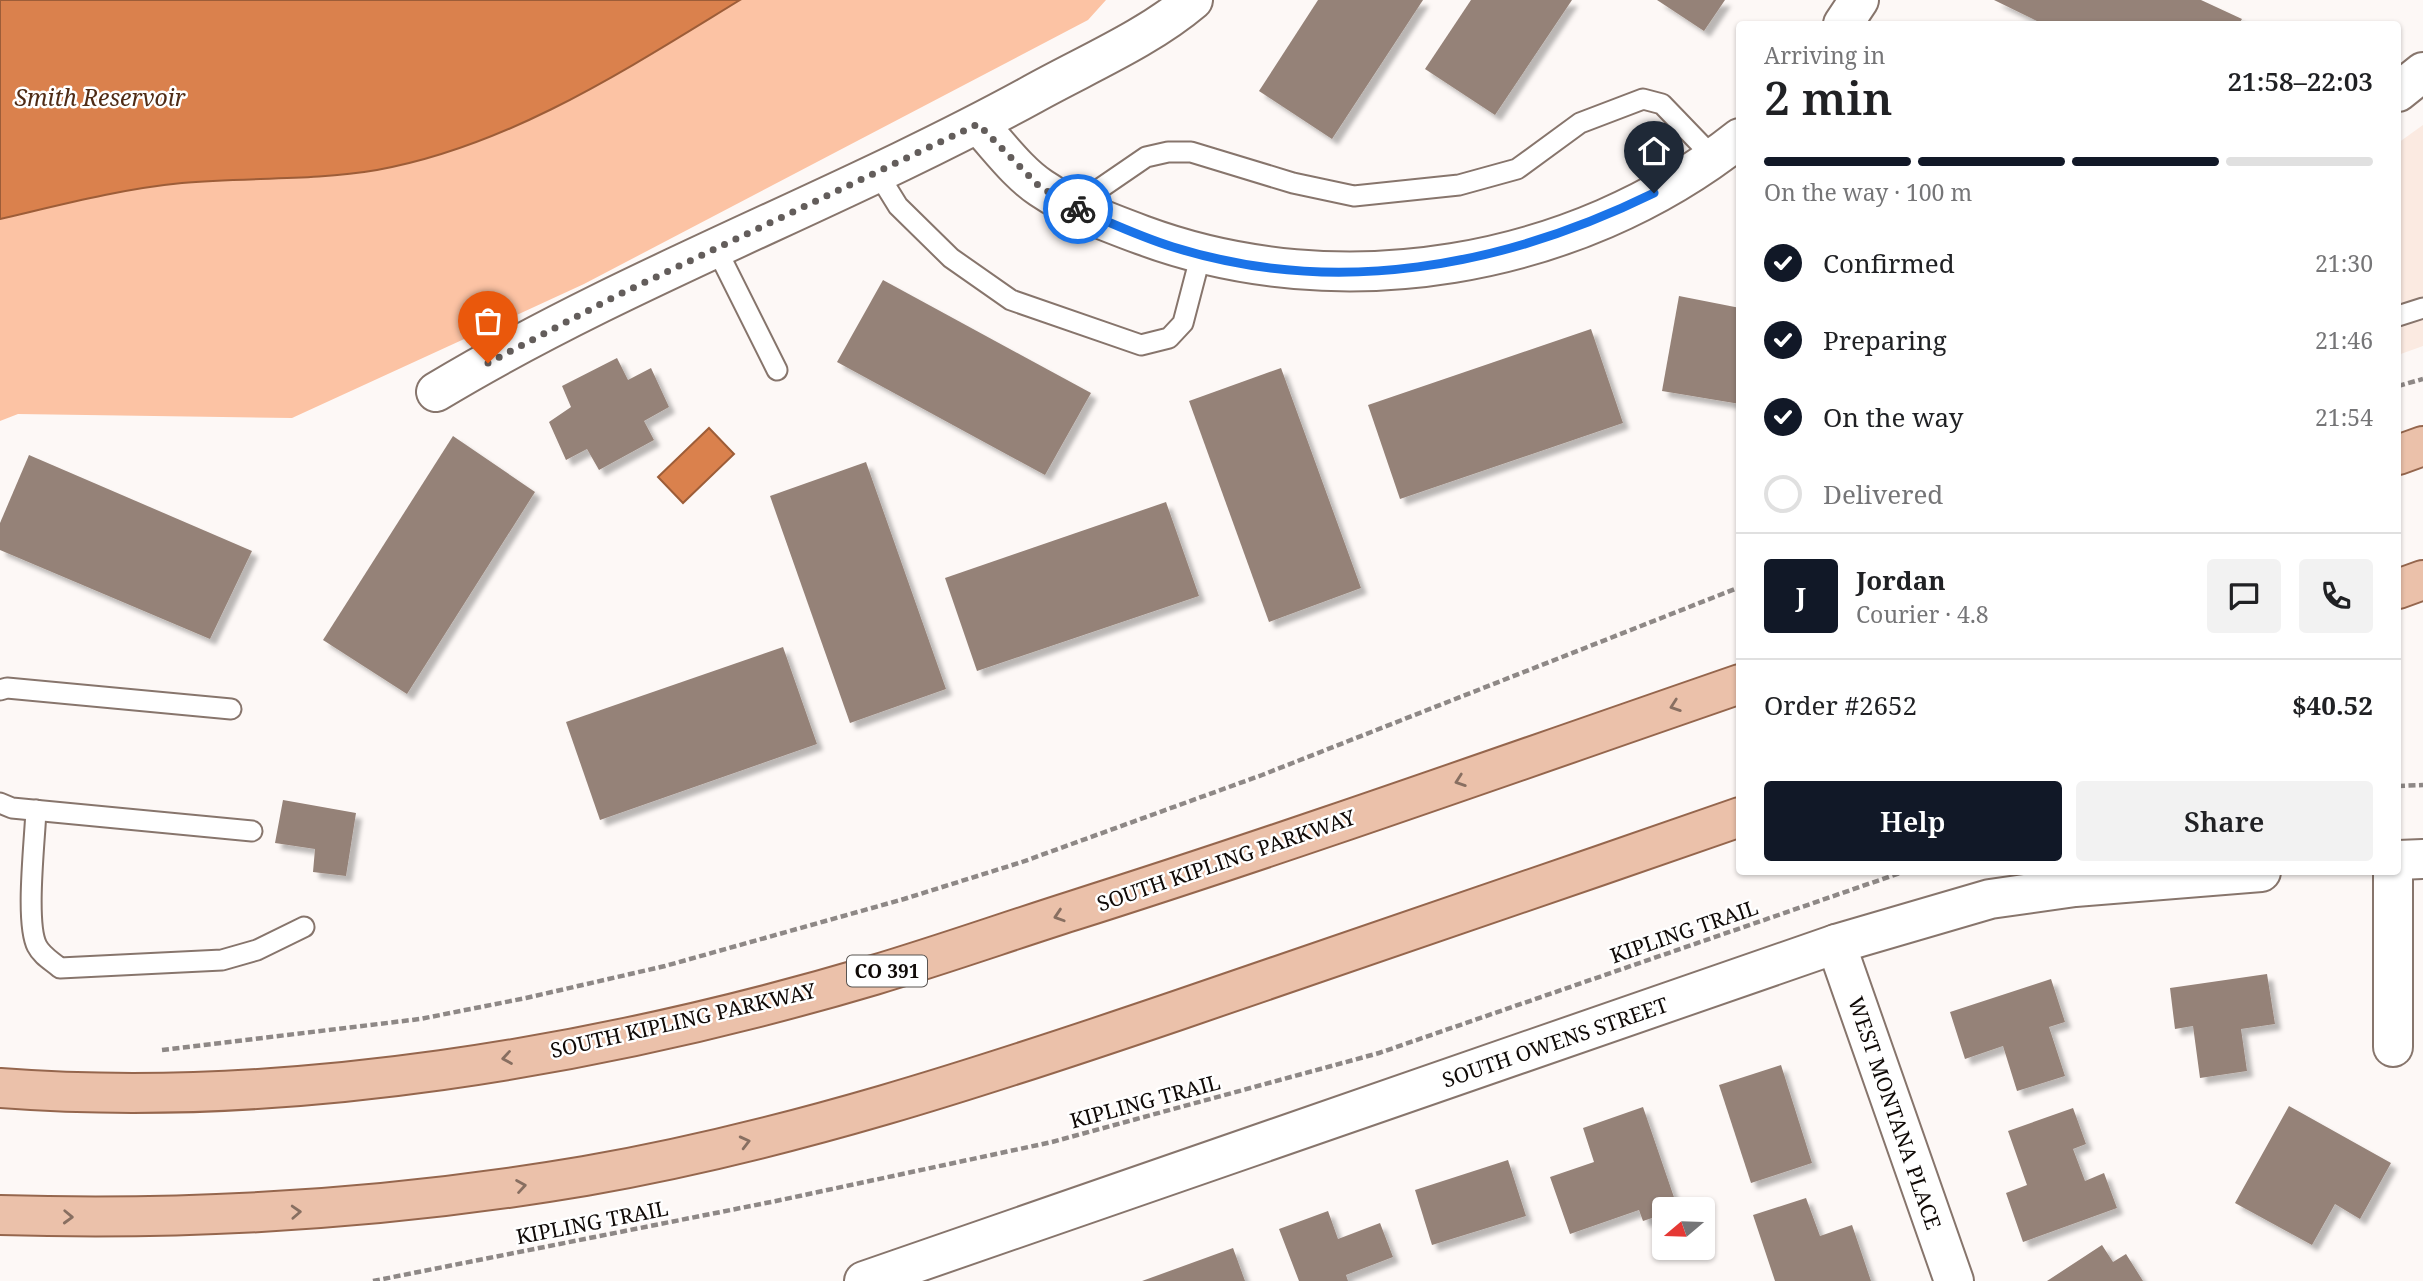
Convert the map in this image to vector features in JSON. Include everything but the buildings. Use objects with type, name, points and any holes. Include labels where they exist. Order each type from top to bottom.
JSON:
[{"type":"main road","points":[[2401,454],[2423,446]]},
{"type":"main road","points":[[2401,588],[2423,580]]},
{"type":"main road","name":"SOUTH KIPLING PARKWAY","points":[[0,1088],[119,1092],[311,1084],[423,1072],[561,1050],[697,1021],[872,975],[1184,876],[1736,685]]},
{"type":"main road","points":[[0,1215],[197,1217],[332,1210],[458,1196],[589,1175],[737,1144],[897,1102],[1045,1055],[1736,818]]},
{"type":"street","points":[[436,392],[616,296],[978,124],[1150,29],[1193,0]]},
{"type":"street","points":[[1845,21],[1859,0]]},
{"type":"street","points":[[2401,90],[2423,72]]},
{"type":"street","points":[[978,124],[1030,179],[1073,207],[1173,247],[1200,254],[1257,265],[1333,273],[1379,273],[1466,261],[1507,251],[1596,220],[1672,185],[1731,148]]},
{"type":"street","points":[[2401,860],[2423,859]]},
{"type":"street","name":"SOUTH OWENS STREET","points":[[864,1281],[912,1274],[1836,944],[1990,900],[2075,887],[2224,875]]},
{"type":"street","points":[[2393,875],[2393,1047]]},
{"type":"street","name":"WEST MONTANA PLACE","points":[[1836,944],[1954,1281]]},
{"type":"lane","points":[[1073,207],[1146,158],[1168,152],[1191,152],[1293,183],[1354,196],[1459,185],[1517,169],[1580,123],[1643,99],[1662,104],[1731,148]]},
{"type":"lane","points":[[877,172],[898,206],[951,258],[1012,300],[1141,345],[1169,338],[1182,323],[1200,254]]},
{"type":"lane","points":[[716,248],[777,370]]},
{"type":"lane","points":[[2401,315],[2423,308]]},
{"type":"lane","points":[[0,690],[7,688],[231,709]]},
{"type":"lane","points":[[0,803],[12,808],[251,831]]},
{"type":"lane","points":[[36,810],[32,908],[35,943],[41,954],[61,968],[222,960],[257,950],[304,927]]},
{"type":"path","points":[[2401,385],[2423,379]]},
{"type":"path","points":[[149,1052],[420,1019],[526,998],[665,965],[891,902],[1022,862],[1262,775],[1736,589]]},
{"type":"path","points":[[2401,786],[2423,785]]},
{"type":"path","name":"KIPLING TRAIL","points":[[373,1281],[776,1201],[1065,1139],[1379,1053],[1894,875]]},
{"type":"shaded area","points":[[740,0],[1106,0],[1088,20],[584,284],[292,418],[18,414],[0,421],[0,219],[136,189],[206,181],[353,173],[426,159],[521,124],[566,102]]},
{"type":"shaded area","points":[[2423,125],[2423,346],[2401,354],[2401,141]]},
{"type":"water","name":"Smith Reservoir","points":[[0,0],[740,0],[566,102],[521,124],[426,159],[353,173],[206,181],[136,189],[0,219]]},
{"type":"water","points":[[709,428],[734,454],[683,503],[658,477]]},
{"type":"way so far","points":[[488,363],[616,296],[978,124],[1021,171],[1040,187],[1078,209]]},
{"type":"route","points":[[1078,209],[1173,247],[1230,261],[1333,273],[1379,273],[1466,261],[1507,251],[1596,220],[1654,193]]}]
